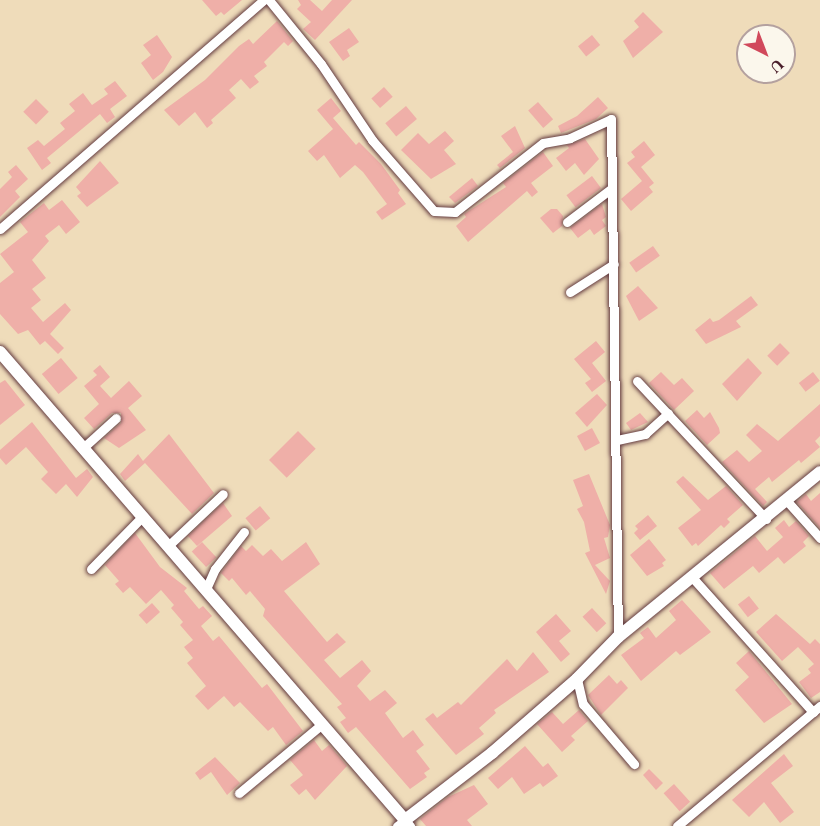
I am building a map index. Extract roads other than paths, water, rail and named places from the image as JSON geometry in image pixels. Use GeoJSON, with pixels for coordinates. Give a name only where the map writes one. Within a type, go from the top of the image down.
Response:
{"type":"FeatureCollection","features":[{"type":"Feature","properties":{"kind":"street"},"geometry":{"type":"LineString","coordinates":[[0,229],[263,0]]}},
{"type":"Feature","properties":{"kind":"street"},"geometry":{"type":"LineString","coordinates":[[269,0],[321,64],[372,140],[434,211],[455,212],[543,143],[570,138],[611,119],[618,637]]}},
{"type":"Feature","properties":{"kind":"street"},"geometry":{"type":"LineString","coordinates":[[567,222],[612,188]]}},
{"type":"Feature","properties":{"kind":"street"},"geometry":{"type":"LineString","coordinates":[[570,292],[614,264]]}},
{"type":"Feature","properties":{"kind":"street"},"geometry":{"type":"LineString","coordinates":[[0,352],[84,447],[141,518],[169,545],[404,824],[578,679],[618,637],[691,576],[766,519],[820,472]]}},
{"type":"Feature","properties":{"kind":"street"},"geometry":{"type":"LineString","coordinates":[[637,381],[766,519]]}},
{"type":"Feature","properties":{"kind":"street"},"geometry":{"type":"LineString","coordinates":[[617,440],[645,434],[668,413]]}},
{"type":"Feature","properties":{"kind":"street"},"geometry":{"type":"LineString","coordinates":[[84,447],[117,418]]}},
{"type":"Feature","properties":{"kind":"street"},"geometry":{"type":"LineString","coordinates":[[169,545],[224,495]]}},
{"type":"Feature","properties":{"kind":"street"},"geometry":{"type":"LineString","coordinates":[[787,501],[820,538]]}},
{"type":"Feature","properties":{"kind":"street"},"geometry":{"type":"LineString","coordinates":[[92,569],[141,518]]}},
{"type":"Feature","properties":{"kind":"street"},"geometry":{"type":"LineString","coordinates":[[206,589],[244,532]]}},
{"type":"Feature","properties":{"kind":"street"},"geometry":{"type":"LineString","coordinates":[[677,826],[817,709],[691,576]]}},
{"type":"Feature","properties":{"kind":"street"},"geometry":{"type":"LineString","coordinates":[[578,679],[583,704],[634,764]]}},
{"type":"Feature","properties":{"kind":"street"},"geometry":{"type":"LineString","coordinates":[[239,793],[321,724]]}}]}
